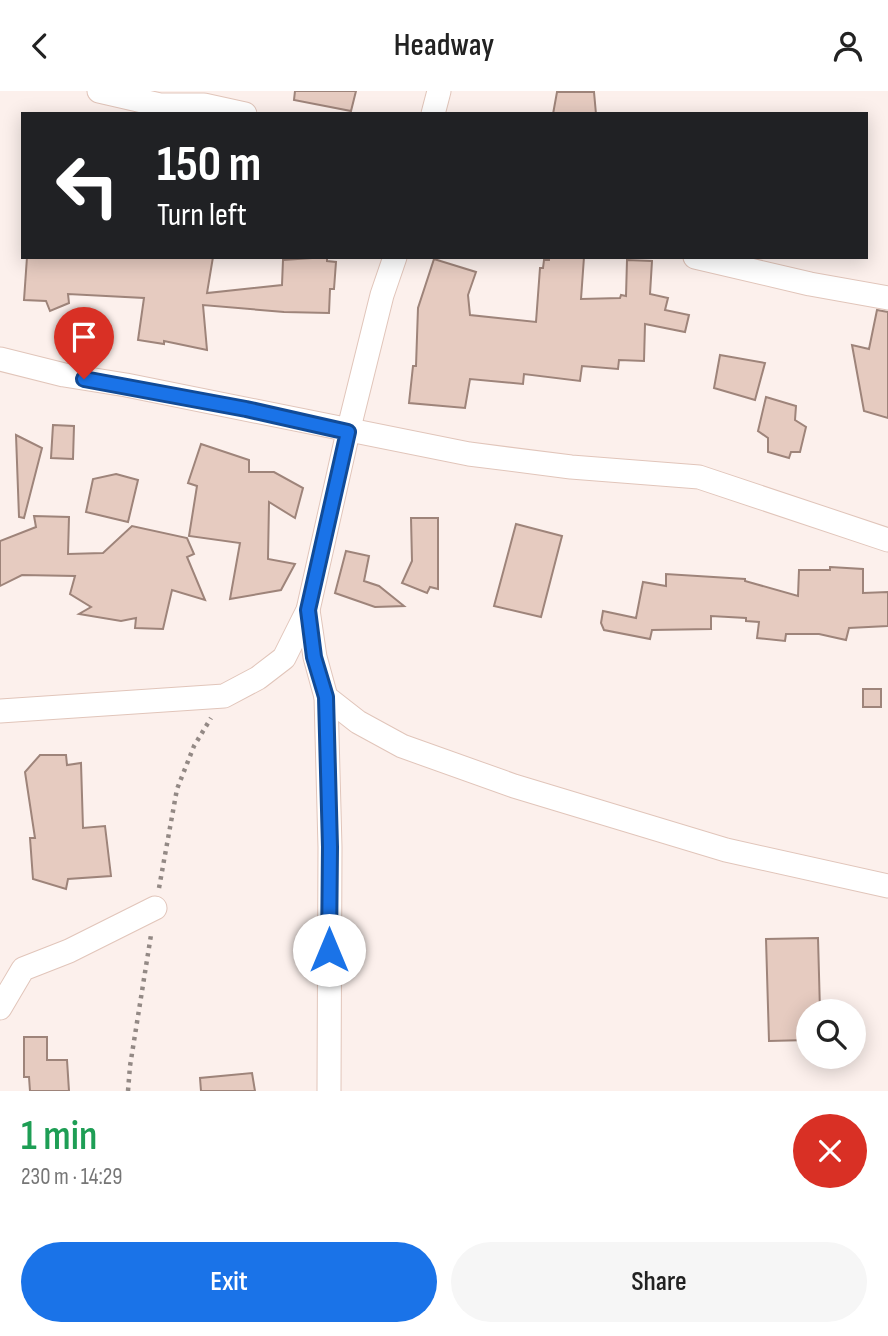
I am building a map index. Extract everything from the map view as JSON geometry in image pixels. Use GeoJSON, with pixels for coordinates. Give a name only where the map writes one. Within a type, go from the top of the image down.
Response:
{"type":"FeatureCollection","features":[{"type":"Feature","properties":{"kind":"street"},"geometry":{"type":"LineString","coordinates":[[99,91],[160,105],[206,98],[240,112]]}},
{"type":"Feature","properties":{"kind":"street"},"geometry":{"type":"LineString","coordinates":[[434,112],[439,91]]}},
{"type":"Feature","properties":{"kind":"street"},"geometry":{"type":"LineString","coordinates":[[0,711],[224,696],[258,678],[284,658],[308,610],[348,432],[382,295],[394,259]]}},
{"type":"Feature","properties":{"kind":"street"},"geometry":{"type":"LineString","coordinates":[[704,259],[810,284],[888,298]]}},
{"type":"Feature","properties":{"kind":"street"},"geometry":{"type":"LineString","coordinates":[[0,359],[64,376],[469,454],[571,467],[699,477],[888,540]]}},
{"type":"Feature","properties":{"kind":"street"},"geometry":{"type":"LineString","coordinates":[[308,610],[314,657],[326,697],[330,847],[329,1091]]}},
{"type":"Feature","properties":{"kind":"street"},"geometry":{"type":"LineString","coordinates":[[326,697],[358,722],[402,746],[513,786],[726,849],[888,885]]}},
{"type":"Feature","properties":{"kind":"street"},"geometry":{"type":"LineString","coordinates":[[0,1008],[23,969],[69,951],[155,908]]}},
{"type":"Feature","properties":{"kind":"building"},"geometry":{"type":"Polygon","coordinates":[[[295,91],[356,91],[351,111],[294,100],[295,91]]]}},
{"type":"Feature","properties":{"kind":"building"},"geometry":{"type":"Polygon","coordinates":[[[557,92],[594,92],[596,112],[553,112],[557,92]]]}},
{"type":"Feature","properties":{"kind":"building"},"geometry":{"type":"Polygon","coordinates":[[[27,259],[213,259],[207,293],[282,285],[283,260],[327,259],[336,262],[334,289],[330,289],[329,313],[203,305],[207,350],[164,341],[164,344],[138,340],[144,298],[68,294],[69,303],[50,311],[46,301],[24,300],[27,259]]]}},
{"type":"Feature","properties":{"kind":"building"},"geometry":{"type":"Polygon","coordinates":[[[434,259],[476,272],[468,295],[470,315],[536,322],[540,268],[543,268],[544,260],[584,259],[581,299],[626,296],[627,260],[652,261],[650,294],[668,298],[665,310],[689,315],[685,332],[645,324],[644,361],[619,360],[618,369],[582,366],[580,381],[524,374],[523,384],[470,379],[465,408],[409,403],[413,366],[416,366],[418,308],[434,259]]]}},
{"type":"Feature","properties":{"kind":"building"},"geometry":{"type":"Polygon","coordinates":[[[877,310],[888,312],[888,418],[864,411],[852,345],[869,349],[877,310]]]}},
{"type":"Feature","properties":{"kind":"building"},"geometry":{"type":"Polygon","coordinates":[[[720,355],[765,363],[755,400],[714,388],[720,355]]]}},
{"type":"Feature","properties":{"kind":"building"},"geometry":{"type":"Polygon","coordinates":[[[766,397],[796,406],[795,420],[806,427],[800,452],[791,452],[789,458],[768,452],[768,438],[758,431],[766,397]]]}},
{"type":"Feature","properties":{"kind":"building"},"geometry":{"type":"Polygon","coordinates":[[[53,425],[74,426],[73,459],[51,458],[53,425]]]}},
{"type":"Feature","properties":{"kind":"building"},"geometry":{"type":"Polygon","coordinates":[[[16,435],[42,448],[24,518],[19,517],[16,435]]]}},
{"type":"Feature","properties":{"kind":"building"},"geometry":{"type":"Polygon","coordinates":[[[201,444],[249,460],[249,472],[274,472],[303,488],[295,518],[269,502],[268,559],[295,564],[281,590],[230,599],[240,543],[189,536],[197,486],[188,483],[201,444]]]}},
{"type":"Feature","properties":{"kind":"building"},"geometry":{"type":"Polygon","coordinates":[[[116,474],[138,480],[128,522],[86,512],[93,479],[116,474]]]}},
{"type":"Feature","properties":{"kind":"building"},"geometry":{"type":"Polygon","coordinates":[[[34,516],[69,517],[68,554],[103,553],[132,526],[187,538],[194,554],[187,557],[205,600],[172,590],[163,629],[135,628],[136,618],[121,621],[79,614],[91,607],[70,594],[75,576],[22,575],[0,586],[0,541],[36,527],[34,516]]]}},
{"type":"Feature","properties":{"kind":"building"},"geometry":{"type":"Polygon","coordinates":[[[411,518],[438,518],[438,589],[430,587],[427,593],[402,583],[412,561],[411,518]]]}},
{"type":"Feature","properties":{"kind":"building"},"geometry":{"type":"Polygon","coordinates":[[[516,524],[562,536],[541,617],[494,606],[516,524]]]}},
{"type":"Feature","properties":{"kind":"building"},"geometry":{"type":"Polygon","coordinates":[[[346,551],[369,556],[364,581],[379,586],[404,606],[375,607],[335,593],[346,551]]]}},
{"type":"Feature","properties":{"kind":"building"},"geometry":{"type":"Polygon","coordinates":[[[830,567],[863,569],[863,593],[888,592],[888,626],[849,628],[846,640],[819,634],[786,634],[785,641],[757,638],[759,622],[746,621],[746,618],[711,616],[711,629],[652,630],[650,639],[604,630],[601,623],[603,611],[636,618],[643,582],[666,586],[666,574],[745,579],[798,596],[799,570],[830,570],[830,567]]]}},
{"type":"Feature","properties":{"kind":"building"},"geometry":{"type":"Polygon","coordinates":[[[863,689],[881,689],[881,707],[863,707],[863,689]]]}},
{"type":"Feature","properties":{"kind":"building"},"geometry":{"type":"Polygon","coordinates":[[[40,755],[66,755],[67,765],[81,763],[83,828],[105,826],[111,876],[68,879],[66,889],[33,879],[30,838],[35,838],[25,772],[40,755]]]}},
{"type":"Feature","properties":{"kind":"building"},"geometry":{"type":"Polygon","coordinates":[[[818,938],[820,999],[796,999],[796,1040],[769,1041],[766,939],[818,938]]]}},
{"type":"Feature","properties":{"kind":"building"},"geometry":{"type":"Polygon","coordinates":[[[24,1037],[47,1037],[47,1060],[67,1060],[69,1091],[30,1091],[29,1077],[24,1077],[24,1037]]]}},
{"type":"Feature","properties":{"kind":"building"},"geometry":{"type":"Polygon","coordinates":[[[252,1073],[255,1091],[201,1091],[200,1078],[252,1073]]]}},
{"type":"Feature","properties":{"kind":"route"},"geometry":{"type":"LineString","coordinates":[[84,379],[246,409],[348,432],[308,610],[314,657],[326,697],[330,847],[329,950]]}}]}
